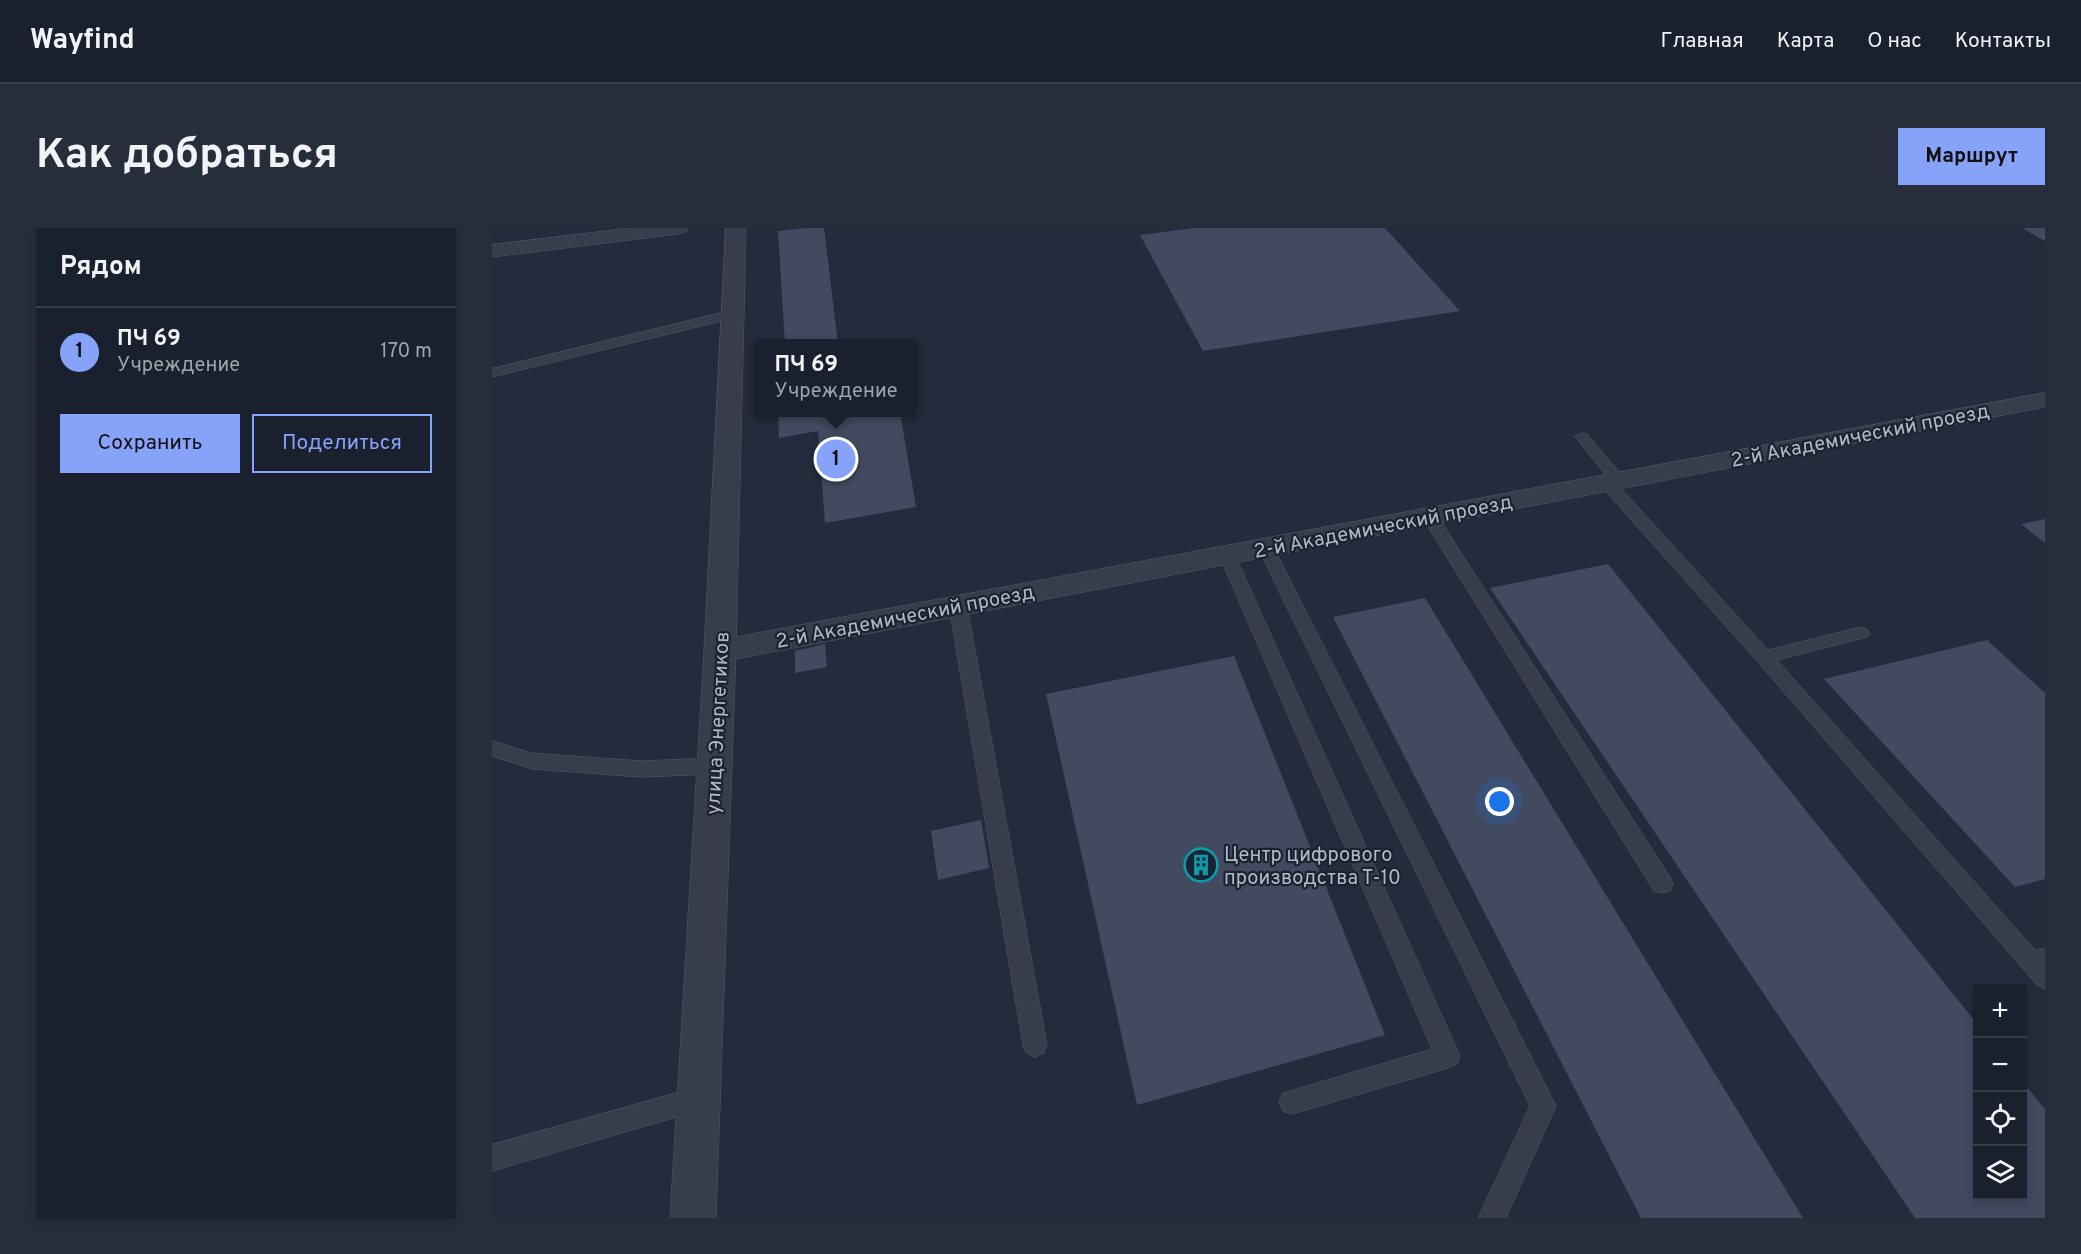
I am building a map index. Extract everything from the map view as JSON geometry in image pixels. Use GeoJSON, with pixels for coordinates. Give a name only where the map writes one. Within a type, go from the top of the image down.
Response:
{"type":"FeatureCollection","features":[{"type":"Feature","properties":{"kind":"street"},"geometry":{"type":"LineString","coordinates":[[492,251],[678,228]]}},
{"type":"Feature","properties":{"kind":"street","name":"улица Энергетиков"},"geometry":{"type":"LineString","coordinates":[[693,1218],[720,651],[736,228]]}},
{"type":"Feature","properties":{"kind":"street","name":"2-й Академический проезд"},"geometry":{"type":"LineString","coordinates":[[720,651],[2045,400]]}},
{"type":"Feature","properties":{"kind":"lane"},"geometry":{"type":"LineString","coordinates":[[492,373],[733,314]]}},
{"type":"Feature","properties":{"kind":"lane"},"geometry":{"type":"LineString","coordinates":[[1582,437],[1613,482],[1764,657],[2040,966]]}},
{"type":"Feature","properties":{"kind":"lane"},"geometry":{"type":"LineString","coordinates":[[1430,517],[1662,885]]}},
{"type":"Feature","properties":{"kind":"lane"},"geometry":{"type":"LineString","coordinates":[[1266,548],[1543,1106],[1492,1218]]}},
{"type":"Feature","properties":{"kind":"lane"},"geometry":{"type":"LineString","coordinates":[[1227,555],[1448,1056],[1292,1102]]}},
{"type":"Feature","properties":{"kind":"lane"},"geometry":{"type":"LineString","coordinates":[[958,606],[1035,1045]]}},
{"type":"Feature","properties":{"kind":"lane"},"geometry":{"type":"LineString","coordinates":[[1764,657],[1861,633]]}},
{"type":"Feature","properties":{"kind":"lane"},"geometry":{"type":"LineString","coordinates":[[492,748],[532,761],[641,769],[715,766]]}},
{"type":"Feature","properties":{"kind":"lane"},"geometry":{"type":"LineString","coordinates":[[492,1158],[698,1099]]}},
{"type":"Feature","properties":{"kind":"building"},"geometry":{"type":"Polygon","coordinates":[[[824,228],[837,339],[785,339],[778,231],[824,228]]]}},
{"type":"Feature","properties":{"kind":"building"},"geometry":{"type":"Polygon","coordinates":[[[1194,228],[1385,228],[1460,311],[1203,351],[1140,235],[1194,228]]]}},
{"type":"Feature","properties":{"kind":"building"},"geometry":{"type":"Polygon","coordinates":[[[2022,228],[2045,228],[2045,241],[2022,228]]]}},
{"type":"Feature","properties":{"kind":"building"},"geometry":{"type":"Polygon","coordinates":[[[778,417],[907,417],[901,418],[916,507],[825,523],[818,431],[779,438],[778,417]]]}},
{"type":"Feature","properties":{"kind":"building"},"geometry":{"type":"Polygon","coordinates":[[[2045,519],[2045,543],[2021,524],[2045,519]]]}},
{"type":"Feature","properties":{"kind":"building"},"geometry":{"type":"Polygon","coordinates":[[[1608,564],[1973,1019],[1973,1200],[2027,1200],[2027,1087],[2045,1109],[2045,1218],[1915,1218],[1490,588],[1608,564]]]}},
{"type":"Feature","properties":{"kind":"building"},"geometry":{"type":"Polygon","coordinates":[[[1425,598],[1803,1218],[1641,1218],[1333,617],[1425,598]]]}},
{"type":"Feature","properties":{"kind":"building"},"geometry":{"type":"Polygon","coordinates":[[[1987,640],[2045,693],[2045,879],[2015,887],[1824,679],[1987,640]]]}},
{"type":"Feature","properties":{"kind":"building"},"geometry":{"type":"Polygon","coordinates":[[[825,644],[827,667],[795,673],[795,651],[825,644]]]}},
{"type":"Feature","properties":{"kind":"building","name":"Центр цифрового производства Т-10"},"geometry":{"type":"Polygon","coordinates":[[[1234,656],[1385,1035],[1137,1105],[1046,694],[1234,656]]]}},
{"type":"Feature","properties":{"kind":"building"},"geometry":{"type":"Polygon","coordinates":[[[981,820],[989,868],[938,880],[931,831],[981,820]]]}},
{"type":"Feature","properties":{"kind":"place","name":"ПЧ 69"},"geometry":{"type":"Point","coordinates":[836,459]}},
{"type":"Feature","properties":{"kind":"place","name":"Центр цифрового производства Т-10"},"geometry":{"type":"Point","coordinates":[1201,865]}}]}
